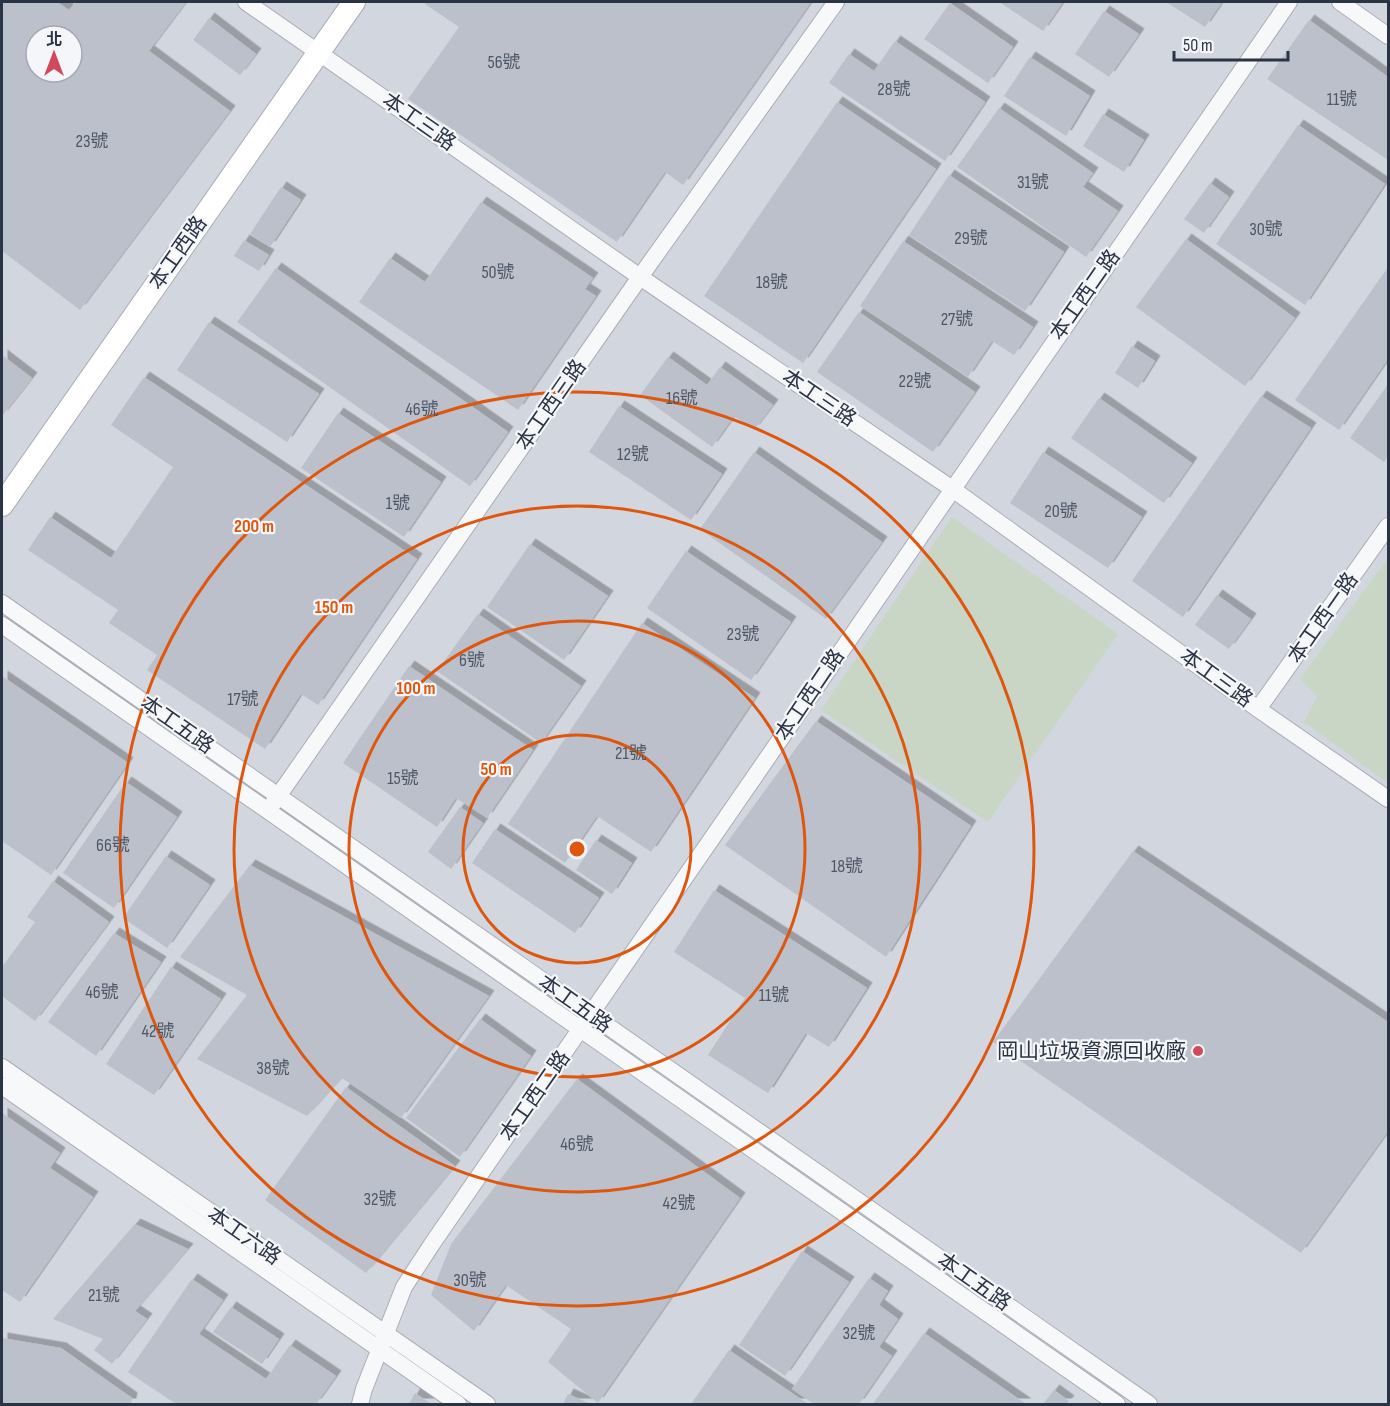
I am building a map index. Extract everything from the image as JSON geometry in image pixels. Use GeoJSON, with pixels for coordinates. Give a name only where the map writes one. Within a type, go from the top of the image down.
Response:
{"type":"FeatureCollection","features":[{"type":"Feature","properties":{"kind":"street","name":"本工三路"},"geometry":{"type":"LineString","coordinates":[[246,2],[640,277],[951,488],[1258,709],[1389,800]]}},
{"type":"Feature","properties":{"kind":"street","name":"本工西路"},"geometry":{"type":"LineString","coordinates":[[2,505],[354,2]]}},
{"type":"Feature","properties":{"kind":"street","name":"本工西三路"},"geometry":{"type":"LineString","coordinates":[[268,810],[640,277],[836,2]]}},
{"type":"Feature","properties":{"kind":"street","name":"本工西二路"},"geometry":{"type":"LineString","coordinates":[[360,1404],[363,1389],[404,1287],[951,488],[1289,2]]}},
{"type":"Feature","properties":{"kind":"street"},"geometry":{"type":"LineString","coordinates":[[1340,2],[1389,36]]}},
{"type":"Feature","properties":{"kind":"street","name":"本工西一路"},"geometry":{"type":"LineString","coordinates":[[1258,709],[1389,526]]}},
{"type":"Feature","properties":{"kind":"street","name":"本工五路"},"geometry":{"type":"LineString","coordinates":[[2,603],[1149,1404]]}},
{"type":"Feature","properties":{"kind":"street","name":"本工五路"},"geometry":{"type":"LineString","coordinates":[[2,625],[1117,1404]]}},
{"type":"Feature","properties":{"kind":"street","name":"本工六路"},"geometry":{"type":"LineString","coordinates":[[2,1067],[383,1342],[458,1404]]}},
{"type":"Feature","properties":{"kind":"street","name":"本工六路"},"geometry":{"type":"LineString","coordinates":[[2,1086],[383,1342],[487,1404]]}},
{"type":"Feature","properties":{"kind":"shaded area"},"geometry":{"type":"Polygon","coordinates":[[[2,2],[1388,2],[1388,1404],[2,1404],[2,2]]]}},
{"type":"Feature","properties":{"kind":"green space"},"geometry":{"type":"Polygon","coordinates":[[[952,517],[1118,634],[988,822],[821,710],[952,517]]]}},
{"type":"Feature","properties":{"kind":"green space"},"geometry":{"type":"Polygon","coordinates":[[[1388,558],[1388,783],[1304,722],[1317,696],[1300,679],[1388,558]]]}},
{"type":"Feature","properties":{"kind":"building"},"geometry":{"type":"Polygon","coordinates":[[[2,2],[57,2],[69,10],[76,2],[186,2],[149,51],[230,111],[80,310],[2,251],[2,2]]]}},
{"type":"Feature","properties":{"kind":"building"},"geometry":{"type":"Polygon","coordinates":[[[426,2],[811,2],[683,185],[665,172],[617,242],[408,99],[459,27],[425,4],[426,2]]]}},
{"type":"Feature","properties":{"kind":"building"},"geometry":{"type":"Polygon","coordinates":[[[999,2],[1063,2],[1043,31],[999,2]]]}},
{"type":"Feature","properties":{"kind":"building"},"geometry":{"type":"Polygon","coordinates":[[[1166,2],[1222,2],[1205,27],[1166,2]]]}},
{"type":"Feature","properties":{"kind":"building"},"geometry":{"type":"Polygon","coordinates":[[[950,3],[1013,47],[988,83],[924,39],[950,3]]]}},
{"type":"Feature","properties":{"kind":"building"},"geometry":{"type":"Polygon","coordinates":[[[1104,11],[1139,34],[1109,77],[1075,54],[1104,11]]]}},
{"type":"Feature","properties":{"kind":"building"},"geometry":{"type":"Polygon","coordinates":[[[209,18],[256,54],[240,75],[193,40],[209,18]]]}},
{"type":"Feature","properties":{"kind":"building"},"geometry":{"type":"Polygon","coordinates":[[[1309,20],[1388,77],[1388,160],[1267,79],[1309,20]]]}},
{"type":"Feature","properties":{"kind":"building"},"geometry":{"type":"Polygon","coordinates":[[[895,41],[985,102],[945,161],[829,83],[849,54],[874,71],[895,41]]]}},
{"type":"Feature","properties":{"kind":"building"},"geometry":{"type":"Polygon","coordinates":[[[1030,57],[1090,96],[1066,136],[1004,96],[1030,57]]]}},
{"type":"Feature","properties":{"kind":"building"},"geometry":{"type":"Polygon","coordinates":[[[837,102],[936,169],[803,363],[704,296],[837,102]]]}},
{"type":"Feature","properties":{"kind":"building"},"geometry":{"type":"Polygon","coordinates":[[[999,108],[1093,173],[1083,187],[1118,211],[1086,257],[957,167],[999,108]]]}},
{"type":"Feature","properties":{"kind":"building"},"geometry":{"type":"Polygon","coordinates":[[[1103,114],[1144,140],[1124,172],[1083,146],[1103,114]]]}},
{"type":"Feature","properties":{"kind":"building"},"geometry":{"type":"Polygon","coordinates":[[[1298,125],[1385,184],[1305,305],[1216,244],[1298,125]]]}},
{"type":"Feature","properties":{"kind":"building"},"geometry":{"type":"Polygon","coordinates":[[[949,175],[1064,252],[1025,311],[909,235],[949,175]]]}},
{"type":"Feature","properties":{"kind":"building"},"geometry":{"type":"Polygon","coordinates":[[[1210,183],[1229,197],[1204,233],[1184,219],[1210,183]]]}},
{"type":"Feature","properties":{"kind":"building"},"geometry":{"type":"Polygon","coordinates":[[[281,187],[301,200],[270,247],[250,234],[281,187]]]}},
{"type":"Feature","properties":{"kind":"building"},"geometry":{"type":"Polygon","coordinates":[[[481,202],[593,278],[585,289],[596,296],[518,410],[359,302],[390,258],[425,282],[481,202]]]}},
{"type":"Feature","properties":{"kind":"building"},"geometry":{"type":"Polygon","coordinates":[[[1186,239],[1295,318],[1245,386],[1136,307],[1186,239]]]}},
{"type":"Feature","properties":{"kind":"building"},"geometry":{"type":"Polygon","coordinates":[[[244,240],[269,255],[259,271],[234,256],[244,240]]]}},
{"type":"Feature","properties":{"kind":"building"},"geometry":{"type":"Polygon","coordinates":[[[903,241],[1033,327],[1014,355],[992,341],[968,377],[860,306],[903,241]]]}},
{"type":"Feature","properties":{"kind":"building"},"geometry":{"type":"Polygon","coordinates":[[[1388,267],[1388,359],[1339,430],[1295,400],[1388,267]]]}},
{"type":"Feature","properties":{"kind":"building"},"geometry":{"type":"Polygon","coordinates":[[[276,268],[508,432],[470,486],[237,322],[276,268]]]}},
{"type":"Feature","properties":{"kind":"building"},"geometry":{"type":"Polygon","coordinates":[[[859,312],[975,392],[933,452],[817,372],[859,312]]]}},
{"type":"Feature","properties":{"kind":"building"},"geometry":{"type":"Polygon","coordinates":[[[209,322],[319,394],[287,442],[177,370],[209,322]]]}},
{"type":"Feature","properties":{"kind":"building"},"geometry":{"type":"Polygon","coordinates":[[[1132,346],[1155,361],[1138,388],[1115,373],[1132,346]]]}},
{"type":"Feature","properties":{"kind":"building"},"geometry":{"type":"Polygon","coordinates":[[[2,355],[32,378],[2,416],[2,355]]]}},
{"type":"Feature","properties":{"kind":"building"},"geometry":{"type":"Polygon","coordinates":[[[668,357],[707,385],[720,367],[773,405],[754,430],[734,416],[712,447],[640,395],[668,357]]]}},
{"type":"Feature","properties":{"kind":"building"},"geometry":{"type":"Polygon","coordinates":[[[144,377],[417,559],[318,705],[301,694],[265,749],[147,670],[157,655],[109,623],[118,610],[28,550],[50,517],[111,558],[173,467],[111,425],[144,377]]]}},
{"type":"Feature","properties":{"kind":"building"},"geometry":{"type":"Polygon","coordinates":[[[1388,384],[1388,456],[1384,462],[1350,438],[1388,384]]]}},
{"type":"Feature","properties":{"kind":"building"},"geometry":{"type":"Polygon","coordinates":[[[1261,396],[1311,428],[1183,617],[1132,581],[1261,396]]]}},
{"type":"Feature","properties":{"kind":"building"},"geometry":{"type":"Polygon","coordinates":[[[1099,398],[1192,463],[1164,503],[1071,438],[1099,398]]]}},
{"type":"Feature","properties":{"kind":"building"},"geometry":{"type":"Polygon","coordinates":[[[619,406],[722,474],[691,520],[589,452],[619,406]]]}},
{"type":"Feature","properties":{"kind":"building"},"geometry":{"type":"Polygon","coordinates":[[[338,413],[441,482],[404,537],[301,468],[338,413]]]}},
{"type":"Feature","properties":{"kind":"building"},"geometry":{"type":"Polygon","coordinates":[[[754,452],[882,542],[826,619],[700,529],[754,452]]]}},
{"type":"Feature","properties":{"kind":"building"},"geometry":{"type":"Polygon","coordinates":[[[1043,452],[1142,517],[1108,568],[1010,503],[1043,452]]]}},
{"type":"Feature","properties":{"kind":"building"},"geometry":{"type":"Polygon","coordinates":[[[530,544],[608,596],[564,660],[487,607],[530,544]]]}},
{"type":"Feature","properties":{"kind":"building"},"geometry":{"type":"Polygon","coordinates":[[[686,551],[791,622],[751,680],[647,608],[686,551]]]}},
{"type":"Feature","properties":{"kind":"building"},"geometry":{"type":"Polygon","coordinates":[[[1217,595],[1251,619],[1229,649],[1195,625],[1217,595]]]}},
{"type":"Feature","properties":{"kind":"building"},"geometry":{"type":"Polygon","coordinates":[[[478,614],[581,686],[541,743],[437,671],[478,614]]]}},
{"type":"Feature","properties":{"kind":"building"},"geometry":{"type":"Polygon","coordinates":[[[642,623],[755,698],[651,852],[597,816],[565,863],[508,824],[642,623]]]}},
{"type":"Feature","properties":{"kind":"building"},"geometry":{"type":"Polygon","coordinates":[[[409,666],[533,750],[487,818],[456,798],[437,827],[343,763],[409,666]]]}},
{"type":"Feature","properties":{"kind":"building"},"geometry":{"type":"Polygon","coordinates":[[[2,676],[128,763],[51,875],[2,841],[2,676]]]}},
{"type":"Feature","properties":{"kind":"building"},"geometry":{"type":"Polygon","coordinates":[[[816,721],[971,826],[886,957],[725,845],[816,721]]]}},
{"type":"Feature","properties":{"kind":"building"},"geometry":{"type":"Polygon","coordinates":[[[126,782],[177,817],[114,908],[63,873],[126,782]]]}},
{"type":"Feature","properties":{"kind":"building"},"geometry":{"type":"Polygon","coordinates":[[[460,807],[483,823],[451,869],[428,852],[460,807]]]}},
{"type":"Feature","properties":{"kind":"building"},"geometry":{"type":"Polygon","coordinates":[[[495,829],[599,898],[575,933],[472,863],[495,829]]]}},
{"type":"Feature","properties":{"kind":"building"},"geometry":{"type":"Polygon","coordinates":[[[596,840],[632,863],[612,894],[576,870],[596,840]]]}},
{"type":"Feature","properties":{"kind":"building","name":"岡山垃圾資源回收廠"},"geometry":{"type":"Polygon","coordinates":[[[1133,851],[1388,1022],[1388,1131],[1301,1253],[993,1042],[1133,851]]]}},
{"type":"Feature","properties":{"kind":"building"},"geometry":{"type":"Polygon","coordinates":[[[166,856],[210,885],[167,948],[123,918],[166,856]]]}},
{"type":"Feature","properties":{"kind":"building"},"geometry":{"type":"Polygon","coordinates":[[[250,865],[489,996],[401,1118],[342,1078],[307,1116],[197,1059],[247,995],[180,957],[250,865]]]}},
{"type":"Feature","properties":{"kind":"building"},"geometry":{"type":"Polygon","coordinates":[[[53,881],[109,922],[35,1021],[2,996],[2,967],[35,922],[27,917],[53,881]]]}},
{"type":"Feature","properties":{"kind":"building"},"geometry":{"type":"Polygon","coordinates":[[[714,890],[867,988],[829,1047],[806,1033],[768,1093],[708,1055],[745,998],[674,952],[714,890]]]}},
{"type":"Feature","properties":{"kind":"building"},"geometry":{"type":"Polygon","coordinates":[[[114,933],[161,962],[96,1056],[48,1022],[114,933]]]}},
{"type":"Feature","properties":{"kind":"building"},"geometry":{"type":"Polygon","coordinates":[[[171,967],[221,999],[154,1095],[106,1064],[171,967]]]}},
{"type":"Feature","properties":{"kind":"building"},"geometry":{"type":"Polygon","coordinates":[[[480,1019],[531,1056],[460,1157],[406,1118],[480,1019]]]}},
{"type":"Feature","properties":{"kind":"building"},"geometry":{"type":"Polygon","coordinates":[[[577,1079],[740,1198],[598,1403],[548,1362],[571,1329],[506,1285],[474,1331],[431,1295],[451,1244],[577,1079]]]}},
{"type":"Feature","properties":{"kind":"building"},"geometry":{"type":"Polygon","coordinates":[[[346,1087],[455,1166],[366,1273],[265,1200],[346,1087]]]}},
{"type":"Feature","properties":{"kind":"building"},"geometry":{"type":"Polygon","coordinates":[[[2,1113],[60,1153],[50,1168],[93,1197],[20,1302],[2,1290],[2,1113]]]}},
{"type":"Feature","properties":{"kind":"building"},"geometry":{"type":"Polygon","coordinates":[[[135,1224],[188,1249],[135,1311],[147,1319],[112,1364],[94,1350],[103,1339],[53,1319],[135,1224]]]}},
{"type":"Feature","properties":{"kind":"building"},"geometry":{"type":"Polygon","coordinates":[[[802,1251],[849,1282],[785,1376],[739,1345],[802,1251]]]}},
{"type":"Feature","properties":{"kind":"building"},"geometry":{"type":"Polygon","coordinates":[[[869,1278],[888,1291],[879,1305],[898,1319],[879,1347],[892,1356],[859,1404],[814,1404],[792,1389],[869,1278]]]}},
{"type":"Feature","properties":{"kind":"building"},"geometry":{"type":"Polygon","coordinates":[[[192,1279],[223,1300],[199,1334],[266,1379],[290,1345],[336,1376],[316,1404],[176,1404],[128,1372],[192,1279]]]}},
{"type":"Feature","properties":{"kind":"building"},"geometry":{"type":"Polygon","coordinates":[[[231,1307],[279,1339],[262,1364],[213,1332],[231,1307]]]}},
{"type":"Feature","properties":{"kind":"building"},"geometry":{"type":"Polygon","coordinates":[[[924,1333],[1026,1404],[873,1404],[924,1333]]]}},
{"type":"Feature","properties":{"kind":"building"},"geometry":{"type":"Polygon","coordinates":[[[2,1338],[61,1348],[132,1398],[131,1404],[2,1404],[2,1338]]]}},
{"type":"Feature","properties":{"kind":"building"},"geometry":{"type":"Polygon","coordinates":[[[729,1350],[808,1404],[691,1404],[729,1350]]]}},
{"type":"Feature","properties":{"kind":"building"},"geometry":{"type":"Polygon","coordinates":[[[1054,1390],[1069,1401],[1066,1404],[1043,1404],[1054,1390]]]}},
{"type":"Feature","properties":{"kind":"building"},"geometry":{"type":"Polygon","coordinates":[[[415,1393],[431,1404],[409,1404],[415,1393]]]}},
{"type":"Feature","properties":{"kind":"building"},"geometry":{"type":"Polygon","coordinates":[[[568,1394],[591,1404],[563,1404],[568,1394]]]}},
{"type":"Feature","properties":{"kind":"place","name":"岡山垃圾資源回收廠"},"geometry":{"type":"Point","coordinates":[1198,1051]}}]}
